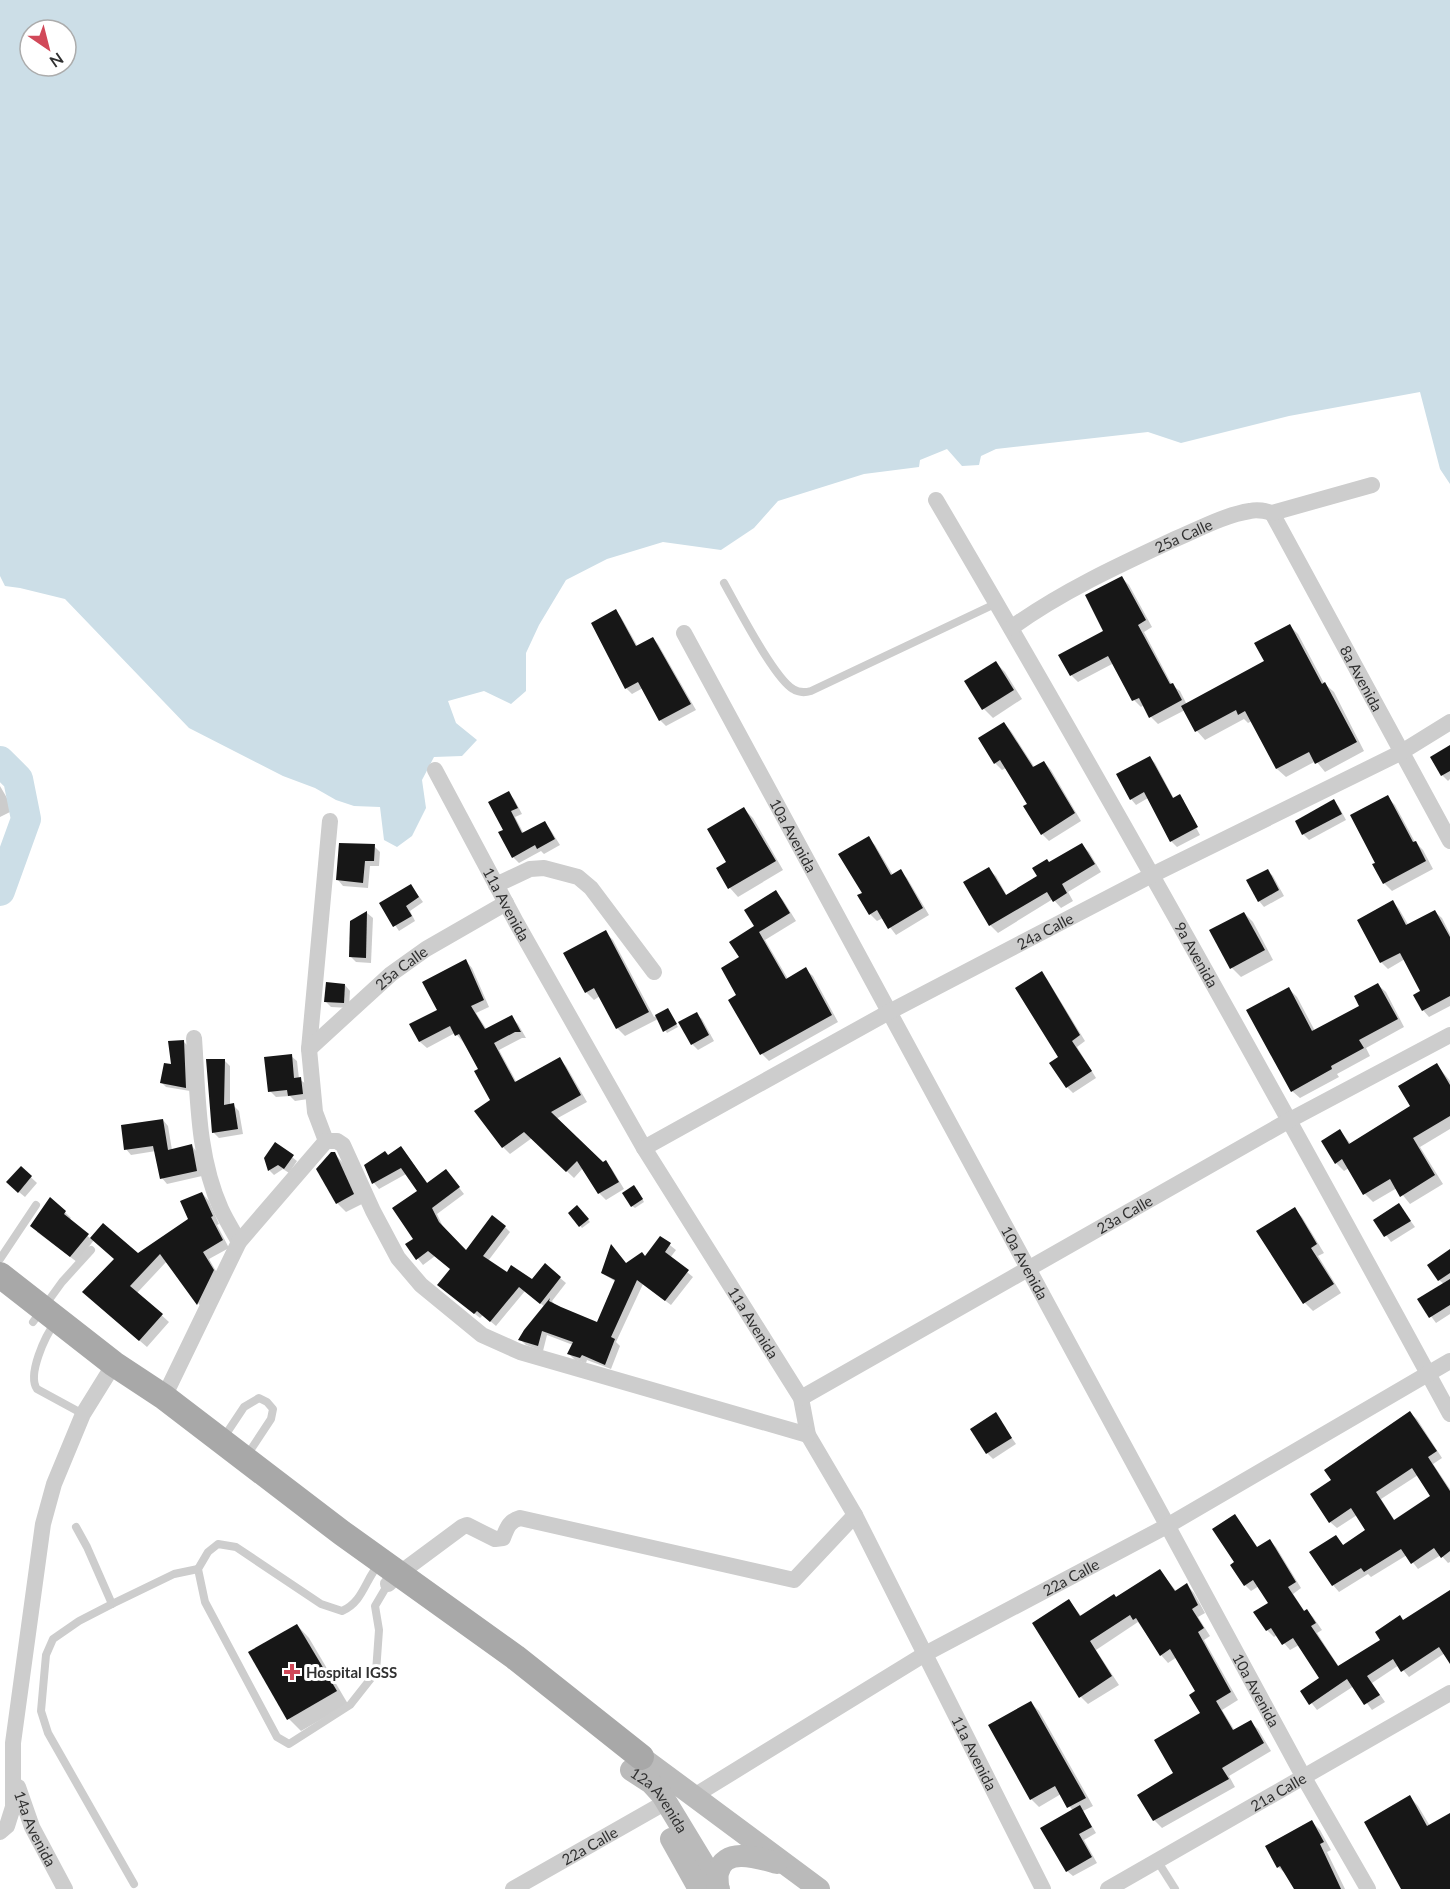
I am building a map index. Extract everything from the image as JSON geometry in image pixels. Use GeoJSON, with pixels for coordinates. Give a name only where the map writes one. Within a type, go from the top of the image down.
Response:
{"type":"FeatureCollection","features":[{"type":"Feature","properties":{"kind":"main road"},"geometry":{"type":"LineString","coordinates":[[0,1275],[45,1321],[176,1426],[385,1573],[515,1657],[636,1763],[694,1796],[819,1889]]}},
{"type":"Feature","properties":{"kind":"main road"},"geometry":{"type":"LineString","coordinates":[[0,1295],[45,1321]]}},
{"type":"Feature","properties":{"kind":"main road"},"geometry":{"type":"LineString","coordinates":[[109,1371],[164,1397],[245,1457],[385,1573]]}},
{"type":"Feature","properties":{"kind":"main road","name":"12a Avenida"},"geometry":{"type":"LineString","coordinates":[[636,1763],[712,1888]]}},
{"type":"Feature","properties":{"kind":"main road"},"geometry":{"type":"LineString","coordinates":[[712,1888],[724,1862],[739,1855],[787,1865]]}},
{"type":"Feature","properties":{"kind":"street","name":"25a Calle"},"geometry":{"type":"LineString","coordinates":[[1011,628],[1038,609],[1115,567],[1191,532],[1249,511],[1262,510],[1272,513],[1372,485]]}},
{"type":"Feature","properties":{"kind":"street","name":"9a Avenida"},"geometry":{"type":"LineString","coordinates":[[936,500],[1152,875],[1450,1414]]}},
{"type":"Feature","properties":{"kind":"street","name":"8a Avenida"},"geometry":{"type":"LineString","coordinates":[[1272,513],[1450,842]]}},
{"type":"Feature","properties":{"kind":"street","name":"10a Avenida"},"geometry":{"type":"LineString","coordinates":[[684,633],[1029,1267],[1302,1776],[1368,1889]]}},
{"type":"Feature","properties":{"kind":"street","name":"24a Calle"},"geometry":{"type":"LineString","coordinates":[[644,1148],[889,1012],[1152,875],[1400,753],[1450,722]]}},
{"type":"Feature","properties":{"kind":"street","name":"11a Avenida"},"geometry":{"type":"LineString","coordinates":[[435,770],[496,885],[644,1148],[801,1398],[808,1436],[855,1515],[1043,1889]]}},
{"type":"Feature","properties":{"kind":"street"},"geometry":{"type":"LineString","coordinates":[[326,1141],[315,1112],[309,1049],[330,821]]}},
{"type":"Feature","properties":{"kind":"street"},"geometry":{"type":"LineString","coordinates":[[496,885],[531,869],[544,868],[578,877],[591,888],[654,972]]}},
{"type":"Feature","properties":{"kind":"street","name":"25a Calle"},"geometry":{"type":"LineString","coordinates":[[309,1049],[391,974],[426,949],[506,903]]}},
{"type":"Feature","properties":{"kind":"street","name":"23a Calle"},"geometry":{"type":"LineString","coordinates":[[801,1398],[1288,1121],[1450,1035]]}},
{"type":"Feature","properties":{"kind":"street"},"geometry":{"type":"LineString","coordinates":[[194,1038],[200,1125],[211,1179],[221,1209],[239,1242]]}},
{"type":"Feature","properties":{"kind":"street"},"geometry":{"type":"LineString","coordinates":[[164,1397],[239,1242],[326,1141]]}},
{"type":"Feature","properties":{"kind":"street"},"geometry":{"type":"LineString","coordinates":[[326,1141],[343,1145],[373,1211],[398,1258],[421,1285],[482,1335],[520,1352],[808,1436]]}},
{"type":"Feature","properties":{"kind":"street","name":"22a Calle"},"geometry":{"type":"LineString","coordinates":[[694,1796],[925,1654],[1167,1526],[1450,1360]]}},
{"type":"Feature","properties":{"kind":"street"},"geometry":{"type":"LineString","coordinates":[[0,1833],[7,1826],[13,1807],[13,1743],[43,1524],[54,1484],[84,1414],[109,1371]]}},
{"type":"Feature","properties":{"kind":"street"},"geometry":{"type":"LineString","coordinates":[[385,1573],[462,1527],[471,1526],[499,1539],[503,1538],[510,1523],[520,1518],[790,1581],[798,1578],[855,1515]]}},
{"type":"Feature","properties":{"kind":"street","name":"21a Calle"},"geometry":{"type":"LineString","coordinates":[[1108,1889],[1450,1693]]}},
{"type":"Feature","properties":{"kind":"street","name":"14a Avenida"},"geometry":{"type":"LineString","coordinates":[[12,1766],[32,1827],[65,1889]]}},
{"type":"Feature","properties":{"kind":"street","name":"22a Calle"},"geometry":{"type":"LineString","coordinates":[[513,1889],[660,1805]]}},
{"type":"Feature","properties":{"kind":"lane"},"geometry":{"type":"LineString","coordinates":[[724,583],[778,676],[795,691],[803,693],[997,603]]}},
{"type":"Feature","properties":{"kind":"lane"},"geometry":{"type":"LineString","coordinates":[[0,1259],[36,1205]]}},
{"type":"Feature","properties":{"kind":"lane"},"geometry":{"type":"LineString","coordinates":[[84,1414],[37,1389],[33,1383],[33,1375],[45,1321],[62,1282],[91,1250]]}},
{"type":"Feature","properties":{"kind":"lane"},"geometry":{"type":"LineString","coordinates":[[222,1441],[244,1407],[259,1398],[267,1402],[273,1409],[271,1419],[245,1457]]}},
{"type":"Feature","properties":{"kind":"lane"},"geometry":{"type":"LineString","coordinates":[[76,1527],[112,1604]]}},
{"type":"Feature","properties":{"kind":"lane"},"geometry":{"type":"LineString","coordinates":[[218,1544],[236,1547],[321,1604],[342,1611],[351,1607],[385,1573],[375,1606],[379,1630],[376,1672],[350,1705],[289,1744],[277,1737],[205,1602],[198,1569],[208,1552],[218,1544]]}},
{"type":"Feature","properties":{"kind":"lane"},"geometry":{"type":"LineString","coordinates":[[134,1884],[48,1733],[40,1711],[46,1655],[53,1639],[79,1621],[174,1574],[198,1569]]}},
{"type":"Feature","properties":{"kind":"lane"},"geometry":{"type":"LineString","coordinates":[[1158,1862],[1175,1889]]}},
{"type":"Feature","properties":{"kind":"shaded area"},"geometry":{"type":"Polygon","coordinates":[[[0,0],[1450,0],[1450,484],[1440,469],[1420,392],[1289,416],[1181,443],[1148,432],[996,449],[981,456],[979,465],[962,466],[947,449],[920,460],[919,467],[864,474],[778,501],[754,528],[721,550],[663,542],[607,559],[566,580],[539,625],[526,653],[526,691],[511,704],[484,691],[448,701],[456,723],[477,740],[462,756],[434,757],[422,780],[426,808],[412,836],[397,847],[384,840],[380,807],[354,806],[336,800],[189,728],[65,599],[5,586],[0,576],[0,0]]]}},
{"type":"Feature","properties":{"kind":"building"},"geometry":{"type":"Polygon","coordinates":[[[1122,576],[1146,620],[1138,625],[1170,684],[1173,683],[1182,700],[1149,718],[1139,698],[1132,701],[1108,656],[1070,676],[1058,655],[1103,631],[1085,595],[1122,576]]]}},
{"type":"Feature","properties":{"kind":"building"},"geometry":{"type":"Polygon","coordinates":[[[616,609],[636,646],[653,637],[691,704],[659,721],[638,682],[625,689],[591,623],[616,609]]]}},
{"type":"Feature","properties":{"kind":"building"},"geometry":{"type":"Polygon","coordinates":[[[1290,624],[1357,742],[1315,764],[1309,752],[1276,769],[1245,711],[1238,715],[1236,710],[1195,732],[1181,706],[1264,661],[1254,643],[1290,624]]]}},
{"type":"Feature","properties":{"kind":"building"},"geometry":{"type":"Polygon","coordinates":[[[996,661],[1014,690],[982,710],[964,681],[996,661]]]}},
{"type":"Feature","properties":{"kind":"building"},"geometry":{"type":"Polygon","coordinates":[[[1004,722],[1033,767],[1044,761],[1075,813],[1041,835],[1023,806],[1027,804],[1000,760],[994,764],[978,738],[1004,722]]]}},
{"type":"Feature","properties":{"kind":"building"},"geometry":{"type":"Polygon","coordinates":[[[1450,745],[1450,771],[1441,776],[1430,757],[1450,745]]]}},
{"type":"Feature","properties":{"kind":"building"},"geometry":{"type":"Polygon","coordinates":[[[1150,756],[1173,798],[1180,794],[1198,827],[1170,842],[1144,792],[1130,800],[1116,774],[1150,756]]]}},
{"type":"Feature","properties":{"kind":"building"},"geometry":{"type":"Polygon","coordinates":[[[509,791],[518,808],[511,811],[522,833],[545,821],[555,839],[537,849],[535,845],[512,858],[498,832],[503,830],[488,802],[509,791]]]}},
{"type":"Feature","properties":{"kind":"building"},"geometry":{"type":"Polygon","coordinates":[[[1388,795],[1426,861],[1383,884],[1372,864],[1375,863],[1350,815],[1388,795]]]}},
{"type":"Feature","properties":{"kind":"building"},"geometry":{"type":"Polygon","coordinates":[[[1334,799],[1342,814],[1302,835],[1295,821],[1334,799]]]}},
{"type":"Feature","properties":{"kind":"building"},"geometry":{"type":"Polygon","coordinates":[[[744,807],[776,861],[728,889],[716,868],[726,862],[707,829],[744,807]]]}},
{"type":"Feature","properties":{"kind":"building"},"geometry":{"type":"Polygon","coordinates":[[[869,836],[891,875],[901,869],[923,908],[888,929],[877,910],[869,915],[857,895],[862,893],[838,854],[869,836]]]}},
{"type":"Feature","properties":{"kind":"building"},"geometry":{"type":"Polygon","coordinates":[[[339,843],[375,844],[374,861],[365,861],[363,883],[336,880],[339,843]]]}},
{"type":"Feature","properties":{"kind":"building"},"geometry":{"type":"Polygon","coordinates":[[[1082,843],[1095,864],[1062,884],[1067,893],[1053,902],[1047,892],[989,926],[963,882],[989,867],[1006,895],[1037,876],[1032,868],[1047,859],[1049,862],[1082,843]]]}},
{"type":"Feature","properties":{"kind":"building"},"geometry":{"type":"Polygon","coordinates":[[[1268,869],[1279,890],[1258,902],[1246,880],[1268,869]]]}},
{"type":"Feature","properties":{"kind":"building"},"geometry":{"type":"Polygon","coordinates":[[[411,884],[419,897],[406,906],[412,916],[393,927],[379,903],[411,884]]]}},
{"type":"Feature","properties":{"kind":"building"},"geometry":{"type":"Polygon","coordinates":[[[776,890],[790,913],[759,932],[786,979],[806,967],[832,1015],[760,1055],[728,1000],[736,995],[721,968],[739,957],[729,942],[754,926],[744,910],[776,890]]]}},
{"type":"Feature","properties":{"kind":"building"},"geometry":{"type":"Polygon","coordinates":[[[1393,900],[1406,925],[1435,910],[1450,937],[1450,996],[1422,1011],[1413,995],[1420,991],[1400,953],[1380,963],[1357,920],[1393,900]]]}},
{"type":"Feature","properties":{"kind":"building"},"geometry":{"type":"Polygon","coordinates":[[[367,911],[366,958],[349,957],[350,921],[367,911]]]}},
{"type":"Feature","properties":{"kind":"building"},"geometry":{"type":"Polygon","coordinates":[[[1244,912],[1265,950],[1230,969],[1209,930],[1244,912]]]}},
{"type":"Feature","properties":{"kind":"building"},"geometry":{"type":"Polygon","coordinates":[[[606,930],[649,1012],[616,1029],[594,988],[585,993],[563,953],[606,930]]]}},
{"type":"Feature","properties":{"kind":"building"},"geometry":{"type":"Polygon","coordinates":[[[466,959],[484,1000],[471,1006],[485,1029],[512,1015],[521,1032],[515,1032],[494,1043],[515,1082],[560,1057],[581,1095],[551,1112],[603,1162],[606,1160],[619,1182],[598,1194],[577,1161],[566,1172],[524,1132],[502,1148],[474,1111],[490,1100],[474,1071],[478,1069],[459,1034],[455,1036],[450,1026],[419,1042],[409,1024],[437,1010],[422,982],[466,959]]]}},
{"type":"Feature","properties":{"kind":"building"},"geometry":{"type":"Polygon","coordinates":[[[1042,971],[1080,1035],[1072,1041],[1092,1071],[1066,1088],[1049,1063],[1058,1057],[1015,988],[1042,971]]]}},
{"type":"Feature","properties":{"kind":"building"},"geometry":{"type":"Polygon","coordinates":[[[326,982],[345,984],[344,1003],[324,1002],[326,982]]]}},
{"type":"Feature","properties":{"kind":"building"},"geometry":{"type":"Polygon","coordinates":[[[1378,983],[1398,1019],[1359,1040],[1364,1048],[1291,1092],[1246,1010],[1289,987],[1312,1031],[1359,1006],[1354,996],[1378,983]]]}},
{"type":"Feature","properties":{"kind":"building"},"geometry":{"type":"Polygon","coordinates":[[[668,1008],[677,1024],[663,1032],[655,1015],[668,1008]]]}},
{"type":"Feature","properties":{"kind":"building"},"geometry":{"type":"Polygon","coordinates":[[[697,1012],[709,1035],[691,1045],[678,1022],[697,1012]]]}},
{"type":"Feature","properties":{"kind":"building"},"geometry":{"type":"Polygon","coordinates":[[[184,1040],[186,1088],[160,1083],[164,1063],[171,1064],[168,1041],[184,1040]]]}},
{"type":"Feature","properties":{"kind":"building"},"geometry":{"type":"Polygon","coordinates":[[[292,1054],[294,1078],[301,1077],[303,1094],[288,1096],[287,1090],[268,1092],[264,1057],[292,1054]]]}},
{"type":"Feature","properties":{"kind":"building"},"geometry":{"type":"Polygon","coordinates":[[[206,1059],[225,1059],[224,1105],[234,1103],[238,1129],[212,1133],[206,1059]]]}},
{"type":"Feature","properties":{"kind":"building"},"geometry":{"type":"Polygon","coordinates":[[[1437,1063],[1450,1085],[1450,1116],[1413,1138],[1435,1175],[1400,1197],[1390,1179],[1363,1195],[1342,1159],[1335,1164],[1321,1141],[1340,1129],[1349,1144],[1410,1106],[1398,1086],[1437,1063]]]}},
{"type":"Feature","properties":{"kind":"building"},"geometry":{"type":"Polygon","coordinates":[[[163,1119],[168,1150],[192,1144],[197,1171],[160,1179],[153,1146],[124,1150],[121,1125],[163,1119]]]}},
{"type":"Feature","properties":{"kind":"building"},"geometry":{"type":"Polygon","coordinates":[[[275,1142],[294,1155],[284,1169],[278,1165],[268,1171],[264,1158],[275,1142]]]}},
{"type":"Feature","properties":{"kind":"building"},"geometry":{"type":"Polygon","coordinates":[[[401,1146],[427,1183],[446,1169],[460,1187],[432,1208],[439,1222],[466,1250],[492,1215],[506,1226],[483,1256],[507,1272],[511,1265],[532,1279],[545,1263],[561,1277],[540,1304],[519,1287],[490,1322],[477,1311],[474,1314],[437,1285],[450,1269],[428,1251],[416,1260],[405,1244],[413,1239],[392,1208],[417,1191],[401,1168],[372,1184],[364,1165],[385,1151],[388,1155],[401,1146]]]}},
{"type":"Feature","properties":{"kind":"building"},"geometry":{"type":"Polygon","coordinates":[[[331,1152],[335,1152],[354,1194],[336,1204],[316,1169],[331,1152]]]}},
{"type":"Feature","properties":{"kind":"building"},"geometry":{"type":"Polygon","coordinates":[[[21,1166],[32,1176],[18,1193],[6,1182],[21,1166]]]}},
{"type":"Feature","properties":{"kind":"building"},"geometry":{"type":"Polygon","coordinates":[[[634,1185],[643,1199],[631,1207],[622,1193],[634,1185]]]}},
{"type":"Feature","properties":{"kind":"building"},"geometry":{"type":"Polygon","coordinates":[[[202,1192],[223,1240],[203,1252],[214,1270],[197,1305],[160,1254],[130,1286],[163,1314],[139,1341],[82,1292],[114,1259],[90,1238],[103,1223],[138,1253],[188,1219],[180,1201],[202,1192]]]}},
{"type":"Feature","properties":{"kind":"building"},"geometry":{"type":"Polygon","coordinates":[[[50,1197],[66,1211],[64,1214],[89,1234],[70,1257],[30,1226],[50,1197]]]}},
{"type":"Feature","properties":{"kind":"building"},"geometry":{"type":"Polygon","coordinates":[[[1399,1203],[1411,1221],[1384,1237],[1373,1220],[1399,1203]]]}},
{"type":"Feature","properties":{"kind":"building"},"geometry":{"type":"Polygon","coordinates":[[[577,1205],[589,1219],[579,1227],[568,1213],[577,1205]]]}},
{"type":"Feature","properties":{"kind":"building"},"geometry":{"type":"Polygon","coordinates":[[[1295,1207],[1317,1244],[1311,1248],[1334,1284],[1303,1304],[1256,1231],[1295,1207]]]}},
{"type":"Feature","properties":{"kind":"building"},"geometry":{"type":"Polygon","coordinates":[[[660,1236],[671,1243],[665,1252],[689,1270],[665,1301],[637,1280],[611,1337],[615,1339],[605,1365],[582,1355],[580,1358],[567,1354],[573,1342],[542,1331],[538,1346],[518,1340],[550,1298],[549,1301],[597,1322],[615,1280],[601,1273],[611,1244],[626,1263],[642,1252],[645,1256],[660,1236]]]}},
{"type":"Feature","properties":{"kind":"building"},"geometry":{"type":"Polygon","coordinates":[[[1450,1249],[1450,1273],[1438,1281],[1427,1265],[1450,1249]]]}},
{"type":"Feature","properties":{"kind":"building"},"geometry":{"type":"Polygon","coordinates":[[[1450,1279],[1450,1305],[1429,1318],[1417,1299],[1450,1279]]]}},
{"type":"Feature","properties":{"kind":"building"},"geometry":{"type":"Polygon","coordinates":[[[1410,1411],[1437,1451],[1428,1457],[1450,1491],[1450,1551],[1441,1558],[1434,1548],[1411,1564],[1401,1549],[1364,1572],[1361,1568],[1332,1586],[1309,1552],[1336,1535],[1343,1545],[1365,1530],[1351,1508],[1329,1523],[1310,1494],[1331,1480],[1324,1470],[1410,1411]],[[1412,1468],[1376,1492],[1394,1520],[1430,1496],[1412,1468]]]}},
{"type":"Feature","properties":{"kind":"building"},"geometry":{"type":"Polygon","coordinates":[[[996,1412],[1012,1438],[986,1454],[970,1429],[996,1412]]]}},
{"type":"Feature","properties":{"kind":"building"},"geometry":{"type":"Polygon","coordinates":[[[1235,1514],[1257,1547],[1270,1539],[1296,1582],[1288,1587],[1304,1611],[1307,1609],[1316,1623],[1311,1626],[1338,1666],[1380,1640],[1375,1632],[1400,1615],[1403,1620],[1450,1590],[1450,1664],[1439,1647],[1401,1672],[1393,1659],[1367,1676],[1380,1695],[1364,1705],[1347,1679],[1309,1705],[1300,1691],[1319,1678],[1293,1638],[1282,1645],[1271,1628],[1266,1631],[1253,1612],[1268,1603],[1253,1580],[1244,1586],[1230,1565],[1234,1562],[1212,1529],[1235,1514]]]}},
{"type":"Feature","properties":{"kind":"building"},"geometry":{"type":"Polygon","coordinates":[[[1160,1569],[1175,1591],[1187,1583],[1198,1605],[1192,1609],[1204,1628],[1198,1632],[1231,1692],[1216,1701],[1233,1730],[1251,1720],[1264,1743],[1222,1768],[1229,1779],[1153,1821],[1137,1795],[1173,1773],[1154,1740],[1200,1713],[1189,1695],[1195,1691],[1170,1649],[1160,1656],[1136,1618],[1133,1620],[1130,1615],[1090,1641],[1112,1676],[1079,1698],[1032,1623],[1069,1599],[1080,1616],[1114,1594],[1116,1597],[1160,1569]]]}},
{"type":"Feature","properties":{"kind":"building","name":"Hospital IGSS"},"geometry":{"type":"Polygon","coordinates":[[[297,1624],[337,1691],[287,1720],[248,1652],[297,1624]]]}},
{"type":"Feature","properties":{"kind":"building"},"geometry":{"type":"Polygon","coordinates":[[[1031,1701],[1086,1798],[1067,1808],[1055,1786],[1030,1800],[988,1725],[1031,1701]]]}},
{"type":"Feature","properties":{"kind":"building"},"geometry":{"type":"Polygon","coordinates":[[[1410,1795],[1427,1826],[1450,1813],[1450,1889],[1401,1889],[1364,1822],[1410,1795]]]}},
{"type":"Feature","properties":{"kind":"building"},"geometry":{"type":"Polygon","coordinates":[[[1080,1805],[1092,1827],[1079,1834],[1092,1857],[1066,1872],[1040,1828],[1080,1805]]]}},
{"type":"Feature","properties":{"kind":"building"},"geometry":{"type":"Polygon","coordinates":[[[1312,1820],[1324,1842],[1320,1844],[1341,1889],[1294,1889],[1280,1866],[1277,1868],[1265,1846],[1312,1820]]]}},
{"type":"Feature","properties":{"kind":"waterway"},"geometry":{"type":"LineString","coordinates":[[0,761],[18,779],[26,819],[0,891]]}},
{"type":"Feature","properties":{"kind":"place","name":"Hospital IGSS"},"geometry":{"type":"Point","coordinates":[292,1672]}}]}
